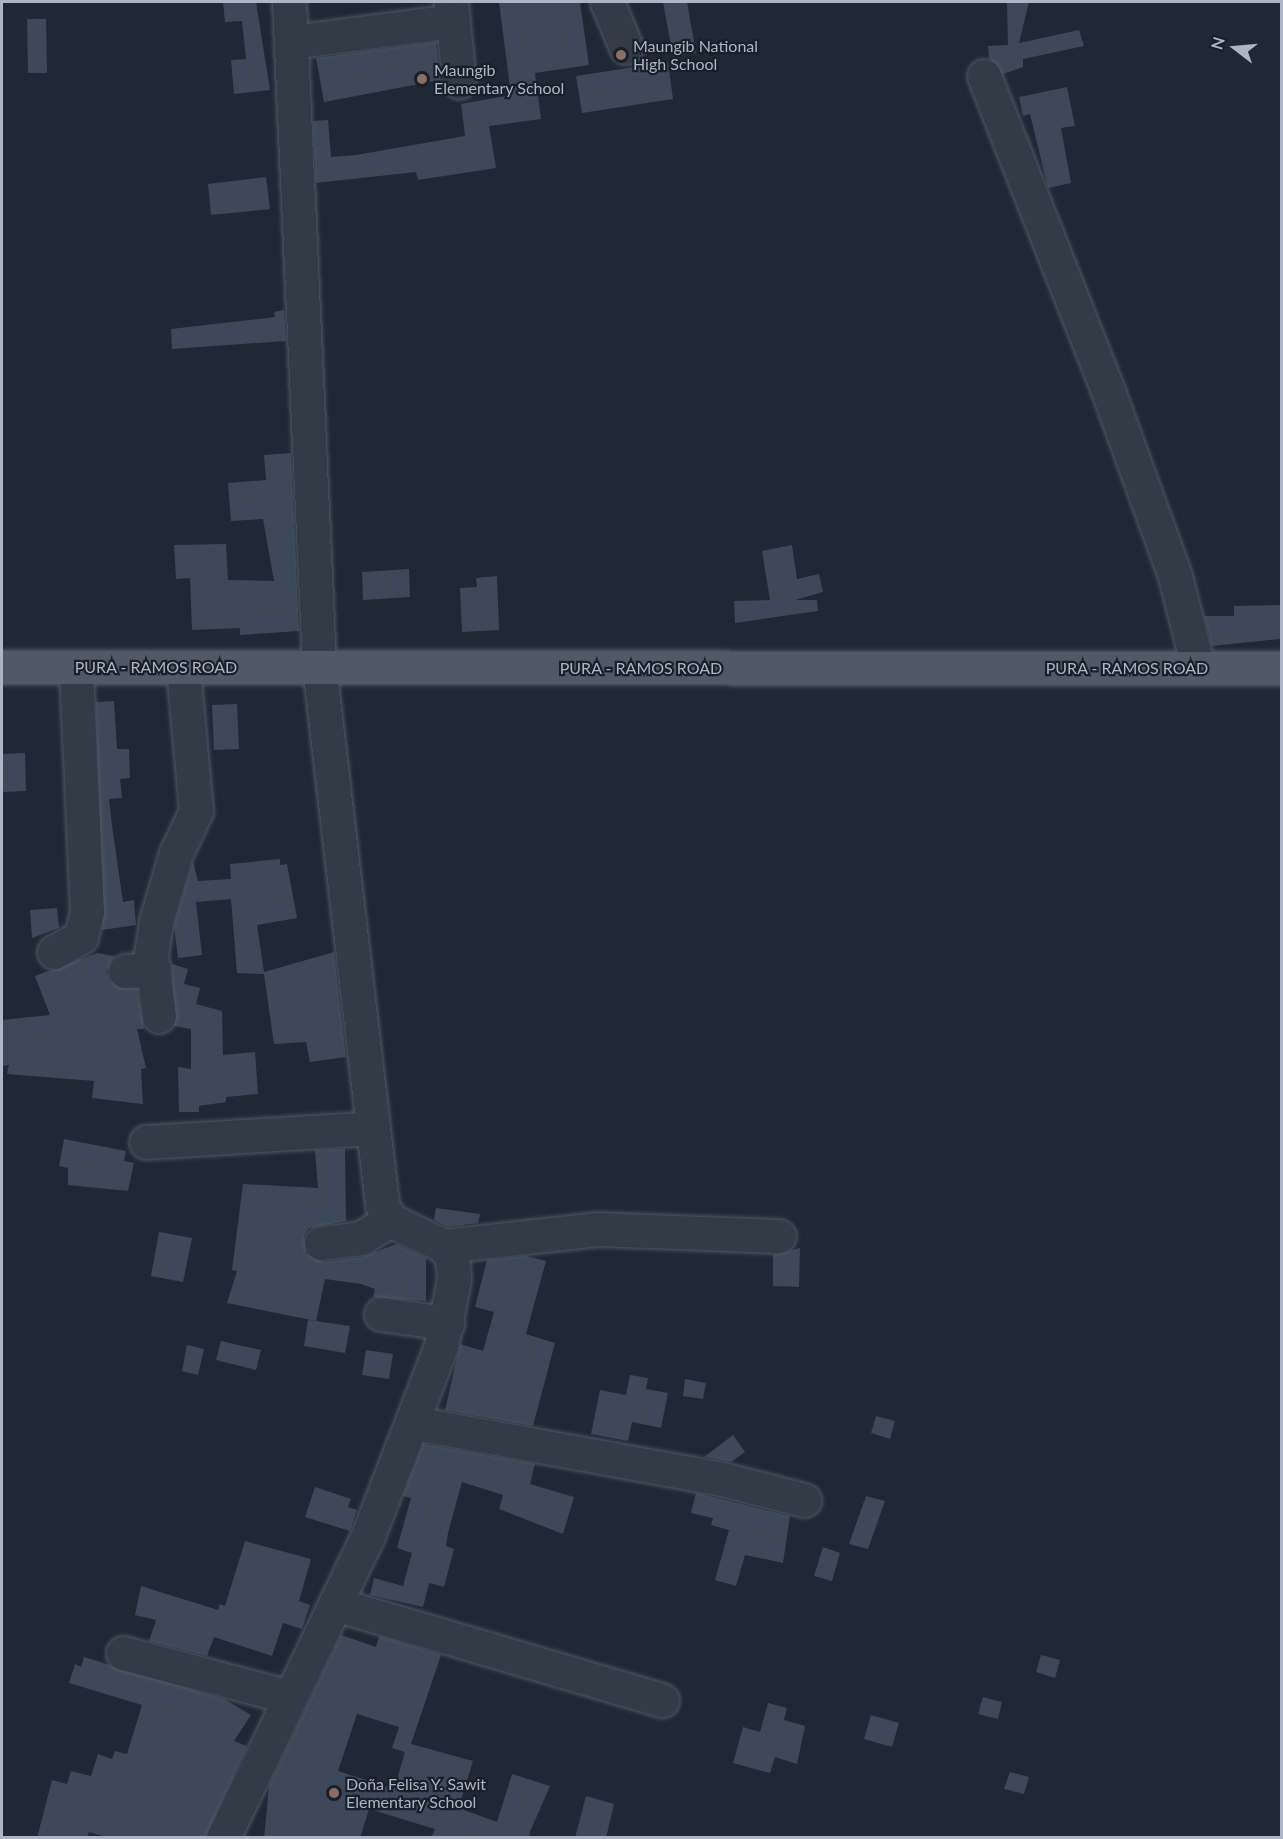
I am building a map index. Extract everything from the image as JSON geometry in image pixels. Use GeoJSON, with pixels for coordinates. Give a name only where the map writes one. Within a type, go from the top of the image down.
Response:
{"type":"FeatureCollection","features":[{"type":"Feature","properties":{"kind":"main road","name":"PURA - RAMOS ROAD"},"geometry":{"type":"LineString","coordinates":[[2,667],[183,668],[320,665],[1281,668]]}},
{"type":"Feature","properties":{"kind":"street"},"geometry":{"type":"LineString","coordinates":[[289,2],[320,665],[382,1204],[390,1220],[444,1245],[598,1229],[779,1236]]}},
{"type":"Feature","properties":{"kind":"street"},"geometry":{"type":"LineString","coordinates":[[607,2],[626,47]]}},
{"type":"Feature","properties":{"kind":"street"},"geometry":{"type":"LineString","coordinates":[[291,42],[452,11],[459,82]]}},
{"type":"Feature","properties":{"kind":"street"},"geometry":{"type":"LineString","coordinates":[[984,76],[1116,412],[1175,576],[1198,667]]}},
{"type":"Feature","properties":{"kind":"street"},"geometry":{"type":"LineString","coordinates":[[54,952],[81,938],[87,912],[76,667]]}},
{"type":"Feature","properties":{"kind":"street"},"geometry":{"type":"LineString","coordinates":[[159,1016],[139,970],[176,853],[196,811],[183,668]]}},
{"type":"Feature","properties":{"kind":"street"},"geometry":{"type":"LineString","coordinates":[[146,1142],[373,1128]]}},
{"type":"Feature","properties":{"kind":"street"},"geometry":{"type":"LineString","coordinates":[[321,1243],[361,1238],[390,1220]]}},
{"type":"Feature","properties":{"kind":"street"},"geometry":{"type":"LineString","coordinates":[[223,1838],[335,1604],[414,1423],[447,1323],[454,1279],[452,1258],[444,1245]]}},
{"type":"Feature","properties":{"kind":"street"},"geometry":{"type":"LineString","coordinates":[[381,1314],[447,1323]]}},
{"type":"Feature","properties":{"kind":"street"},"geometry":{"type":"LineString","coordinates":[[414,1423],[722,1479],[804,1500]]}},
{"type":"Feature","properties":{"kind":"street"},"geometry":{"type":"LineString","coordinates":[[335,1604],[662,1700]]}},
{"type":"Feature","properties":{"kind":"street"},"geometry":{"type":"LineString","coordinates":[[123,1653],[289,1697]]}},
{"type":"Feature","properties":{"kind":"building"},"geometry":{"type":"Polygon","coordinates":[[[223,2],[256,2],[270,90],[234,94],[231,60],[246,59],[242,21],[225,22],[223,2]]]}},
{"type":"Feature","properties":{"kind":"building"},"geometry":{"type":"Polygon","coordinates":[[[499,2],[580,2],[589,65],[535,73],[541,119],[489,126],[496,168],[418,180],[416,172],[316,183],[313,121],[328,120],[331,157],[356,155],[465,136],[461,104],[511,95],[499,2]]]}},
{"type":"Feature","properties":{"kind":"building"},"geometry":{"type":"Polygon","coordinates":[[[663,2],[687,2],[696,53],[673,57],[663,2]]]}},
{"type":"Feature","properties":{"kind":"building"},"geometry":{"type":"Polygon","coordinates":[[[1007,2],[1029,2],[1019,43],[1079,30],[1084,46],[1023,59],[1023,67],[1003,74],[989,58],[988,46],[1008,45],[1007,2]]]}},
{"type":"Feature","properties":{"kind":"building"},"geometry":{"type":"Polygon","coordinates":[[[27,19],[46,19],[47,73],[28,73],[27,19]]]}},
{"type":"Feature","properties":{"kind":"building"},"geometry":{"type":"Polygon","coordinates":[[[436,42],[440,80],[324,102],[316,58],[436,42]]]}},
{"type":"Feature","properties":{"kind":"building"},"geometry":{"type":"Polygon","coordinates":[[[668,62],[673,99],[582,113],[576,76],[668,62]]]}},
{"type":"Feature","properties":{"kind":"building"},"geometry":{"type":"Polygon","coordinates":[[[1067,87],[1075,126],[1061,128],[1071,183],[1048,188],[1030,114],[1023,116],[1019,97],[1067,87]]]}},
{"type":"Feature","properties":{"kind":"building"},"geometry":{"type":"Polygon","coordinates":[[[266,177],[270,209],[211,215],[208,184],[266,177]]]}},
{"type":"Feature","properties":{"kind":"building"},"geometry":{"type":"Polygon","coordinates":[[[284,310],[286,341],[172,349],[171,329],[275,317],[274,312],[284,310]]]}},
{"type":"Feature","properties":{"kind":"building"},"geometry":{"type":"Polygon","coordinates":[[[291,453],[299,631],[240,635],[240,628],[192,630],[190,578],[176,579],[174,545],[226,544],[228,580],[274,581],[263,519],[231,521],[228,483],[266,480],[264,455],[291,453]]]}},
{"type":"Feature","properties":{"kind":"building"},"geometry":{"type":"Polygon","coordinates":[[[792,545],[797,579],[819,574],[823,592],[795,600],[817,600],[818,611],[735,623],[734,601],[770,600],[762,551],[792,545]]]}},
{"type":"Feature","properties":{"kind":"building"},"geometry":{"type":"Polygon","coordinates":[[[409,569],[410,597],[363,600],[362,572],[409,569]]]}},
{"type":"Feature","properties":{"kind":"building"},"geometry":{"type":"Polygon","coordinates":[[[497,576],[499,630],[462,632],[460,588],[477,587],[476,578],[497,576]]]}},
{"type":"Feature","properties":{"kind":"building"},"geometry":{"type":"Polygon","coordinates":[[[1280,605],[1280,639],[1212,646],[1204,616],[1234,616],[1234,606],[1280,605]]]}},
{"type":"Feature","properties":{"kind":"building"},"geometry":{"type":"Polygon","coordinates":[[[114,701],[117,749],[129,749],[130,778],[120,779],[122,798],[109,799],[123,902],[134,900],[136,925],[102,930],[96,702],[114,701]]]}},
{"type":"Feature","properties":{"kind":"building"},"geometry":{"type":"Polygon","coordinates":[[[237,704],[239,749],[214,750],[212,705],[237,704]]]}},
{"type":"Feature","properties":{"kind":"building"},"geometry":{"type":"Polygon","coordinates":[[[25,753],[26,791],[2,792],[2,754],[25,753]]]}},
{"type":"Feature","properties":{"kind":"building"},"geometry":{"type":"Polygon","coordinates":[[[280,859],[280,865],[287,864],[297,918],[257,925],[264,972],[334,952],[346,1057],[310,1062],[306,1042],[274,1044],[264,974],[237,973],[231,899],[196,902],[202,955],[178,958],[174,925],[193,862],[198,881],[231,879],[230,864],[280,859]]]}},
{"type":"Feature","properties":{"kind":"building"},"geometry":{"type":"Polygon","coordinates":[[[57,908],[59,928],[32,938],[30,910],[57,908]]]}},
{"type":"Feature","properties":{"kind":"building"},"geometry":{"type":"Polygon","coordinates":[[[97,953],[114,956],[106,972],[110,982],[137,989],[144,1029],[137,1029],[146,1068],[141,1069],[143,1104],[92,1098],[94,1081],[7,1074],[9,1065],[2,1066],[2,1020],[50,1015],[35,976],[97,953]]]}},
{"type":"Feature","properties":{"kind":"building"},"geometry":{"type":"Polygon","coordinates":[[[172,964],[188,969],[184,984],[200,988],[196,1004],[222,1011],[223,1055],[255,1052],[258,1094],[226,1097],[226,1102],[199,1106],[199,1112],[179,1112],[178,1067],[191,1069],[191,1029],[174,1026],[172,964]]]}},
{"type":"Feature","properties":{"kind":"building"},"geometry":{"type":"Polygon","coordinates":[[[64,1139],[126,1151],[124,1161],[134,1163],[128,1191],[68,1185],[68,1168],[59,1166],[64,1139]]]}},
{"type":"Feature","properties":{"kind":"building"},"geometry":{"type":"Polygon","coordinates":[[[345,1149],[346,1221],[309,1228],[304,1236],[306,1254],[323,1262],[363,1257],[396,1244],[426,1258],[426,1301],[373,1297],[375,1289],[361,1284],[325,1279],[316,1321],[227,1303],[237,1271],[232,1270],[243,1184],[318,1188],[315,1150],[345,1149]]]}},
{"type":"Feature","properties":{"kind":"building"},"geometry":{"type":"Polygon","coordinates":[[[436,1208],[480,1214],[478,1223],[447,1227],[434,1220],[436,1208]]]}},
{"type":"Feature","properties":{"kind":"building"},"geometry":{"type":"Polygon","coordinates":[[[159,1232],[192,1238],[183,1282],[151,1276],[159,1232]]]}},
{"type":"Feature","properties":{"kind":"building"},"geometry":{"type":"Polygon","coordinates":[[[800,1248],[799,1287],[773,1286],[773,1255],[800,1248]]]}},
{"type":"Feature","properties":{"kind":"building"},"geometry":{"type":"Polygon","coordinates":[[[526,1256],[546,1261],[526,1334],[555,1343],[533,1426],[445,1410],[460,1344],[483,1351],[494,1312],[475,1307],[487,1260],[526,1256]]]}},
{"type":"Feature","properties":{"kind":"building"},"geometry":{"type":"Polygon","coordinates":[[[308,1320],[350,1326],[345,1353],[304,1346],[308,1320]]]}},
{"type":"Feature","properties":{"kind":"building"},"geometry":{"type":"Polygon","coordinates":[[[221,1341],[261,1350],[256,1370],[216,1360],[221,1341]]]}},
{"type":"Feature","properties":{"kind":"building"},"geometry":{"type":"Polygon","coordinates":[[[187,1345],[204,1349],[198,1375],[182,1371],[187,1345]]]}},
{"type":"Feature","properties":{"kind":"building"},"geometry":{"type":"Polygon","coordinates":[[[366,1350],[393,1354],[389,1379],[362,1375],[366,1350]]]}},
{"type":"Feature","properties":{"kind":"building"},"geometry":{"type":"Polygon","coordinates":[[[630,1375],[648,1378],[646,1389],[668,1393],[661,1428],[632,1422],[628,1441],[591,1434],[600,1390],[626,1395],[630,1375]]]}},
{"type":"Feature","properties":{"kind":"building"},"geometry":{"type":"Polygon","coordinates":[[[685,1379],[706,1383],[703,1399],[683,1396],[685,1379]]]}},
{"type":"Feature","properties":{"kind":"building"},"geometry":{"type":"Polygon","coordinates":[[[876,1416],[895,1421],[890,1439],[871,1433],[876,1416]]]}},
{"type":"Feature","properties":{"kind":"building"},"geometry":{"type":"Polygon","coordinates":[[[733,1435],[745,1452],[731,1462],[704,1457],[733,1435]]]}},
{"type":"Feature","properties":{"kind":"building"},"geometry":{"type":"Polygon","coordinates":[[[423,1444],[535,1464],[530,1484],[574,1497],[563,1534],[499,1509],[503,1495],[462,1482],[448,1533],[446,1546],[454,1549],[444,1587],[429,1583],[423,1607],[370,1595],[374,1578],[403,1586],[412,1553],[397,1548],[411,1498],[403,1496],[423,1444]]]}},
{"type":"Feature","properties":{"kind":"building"},"geometry":{"type":"Polygon","coordinates":[[[315,1487],[351,1499],[348,1507],[357,1510],[350,1531],[305,1517],[315,1487]]]}},
{"type":"Feature","properties":{"kind":"building"},"geometry":{"type":"Polygon","coordinates":[[[696,1493],[790,1516],[783,1563],[745,1555],[736,1586],[715,1580],[729,1530],[711,1525],[713,1518],[691,1513],[696,1493]]]}},
{"type":"Feature","properties":{"kind":"building"},"geometry":{"type":"Polygon","coordinates":[[[866,1496],[885,1501],[868,1549],[849,1544],[866,1496]]]}},
{"type":"Feature","properties":{"kind":"building"},"geometry":{"type":"Polygon","coordinates":[[[245,1541],[311,1559],[299,1601],[310,1605],[302,1629],[283,1623],[272,1656],[214,1637],[207,1656],[149,1641],[156,1620],[135,1615],[141,1586],[218,1610],[220,1604],[225,1606],[245,1541]]]}},
{"type":"Feature","properties":{"kind":"building"},"geometry":{"type":"Polygon","coordinates":[[[823,1547],[840,1553],[832,1581],[814,1576],[823,1547]]]}},
{"type":"Feature","properties":{"kind":"building"},"geometry":{"type":"Polygon","coordinates":[[[341,1635],[376,1647],[379,1636],[441,1655],[411,1744],[473,1761],[460,1803],[464,1810],[497,1822],[512,1774],[550,1786],[529,1834],[532,1838],[431,1838],[435,1829],[369,1809],[360,1838],[264,1838],[269,1786],[341,1635]],[[357,1714],[338,1771],[394,1789],[405,1752],[392,1748],[399,1727],[357,1714]]]}},
{"type":"Feature","properties":{"kind":"building"},"geometry":{"type":"Polygon","coordinates":[[[1041,1655],[1060,1660],[1055,1678],[1036,1672],[1041,1655]]]}},
{"type":"Feature","properties":{"kind":"building"},"geometry":{"type":"Polygon","coordinates":[[[84,1657],[226,1700],[251,1715],[234,1741],[247,1746],[205,1838],[109,1838],[89,1832],[87,1838],[37,1838],[52,1780],[67,1784],[71,1771],[91,1776],[98,1754],[112,1759],[115,1751],[127,1754],[142,1705],[69,1683],[75,1664],[81,1667],[84,1657]]]}},
{"type":"Feature","properties":{"kind":"building"},"geometry":{"type":"Polygon","coordinates":[[[983,1697],[1002,1702],[998,1719],[978,1714],[983,1697]]]}},
{"type":"Feature","properties":{"kind":"building"},"geometry":{"type":"Polygon","coordinates":[[[768,1703],[787,1708],[784,1720],[805,1726],[797,1764],[775,1757],[770,1773],[733,1763],[743,1727],[760,1732],[768,1703]]]}},
{"type":"Feature","properties":{"kind":"building"},"geometry":{"type":"Polygon","coordinates":[[[871,1715],[899,1723],[892,1747],[864,1739],[871,1715]]]}},
{"type":"Feature","properties":{"kind":"building"},"geometry":{"type":"Polygon","coordinates":[[[1010,1772],[1029,1777],[1024,1794],[1004,1789],[1010,1772]]]}},
{"type":"Feature","properties":{"kind":"building"},"geometry":{"type":"Polygon","coordinates":[[[586,1796],[614,1804],[606,1838],[575,1838],[586,1796]]]}},
{"type":"Feature","properties":{"kind":"place","name":"Maungib National High School"},"geometry":{"type":"Point","coordinates":[621,55]}},
{"type":"Feature","properties":{"kind":"place","name":"Maungib Elementary School"},"geometry":{"type":"Point","coordinates":[422,79]}},
{"type":"Feature","properties":{"kind":"place","name":"Doña Felisa Y. Sawit Elementary School"},"geometry":{"type":"Point","coordinates":[334,1793]}}]}
